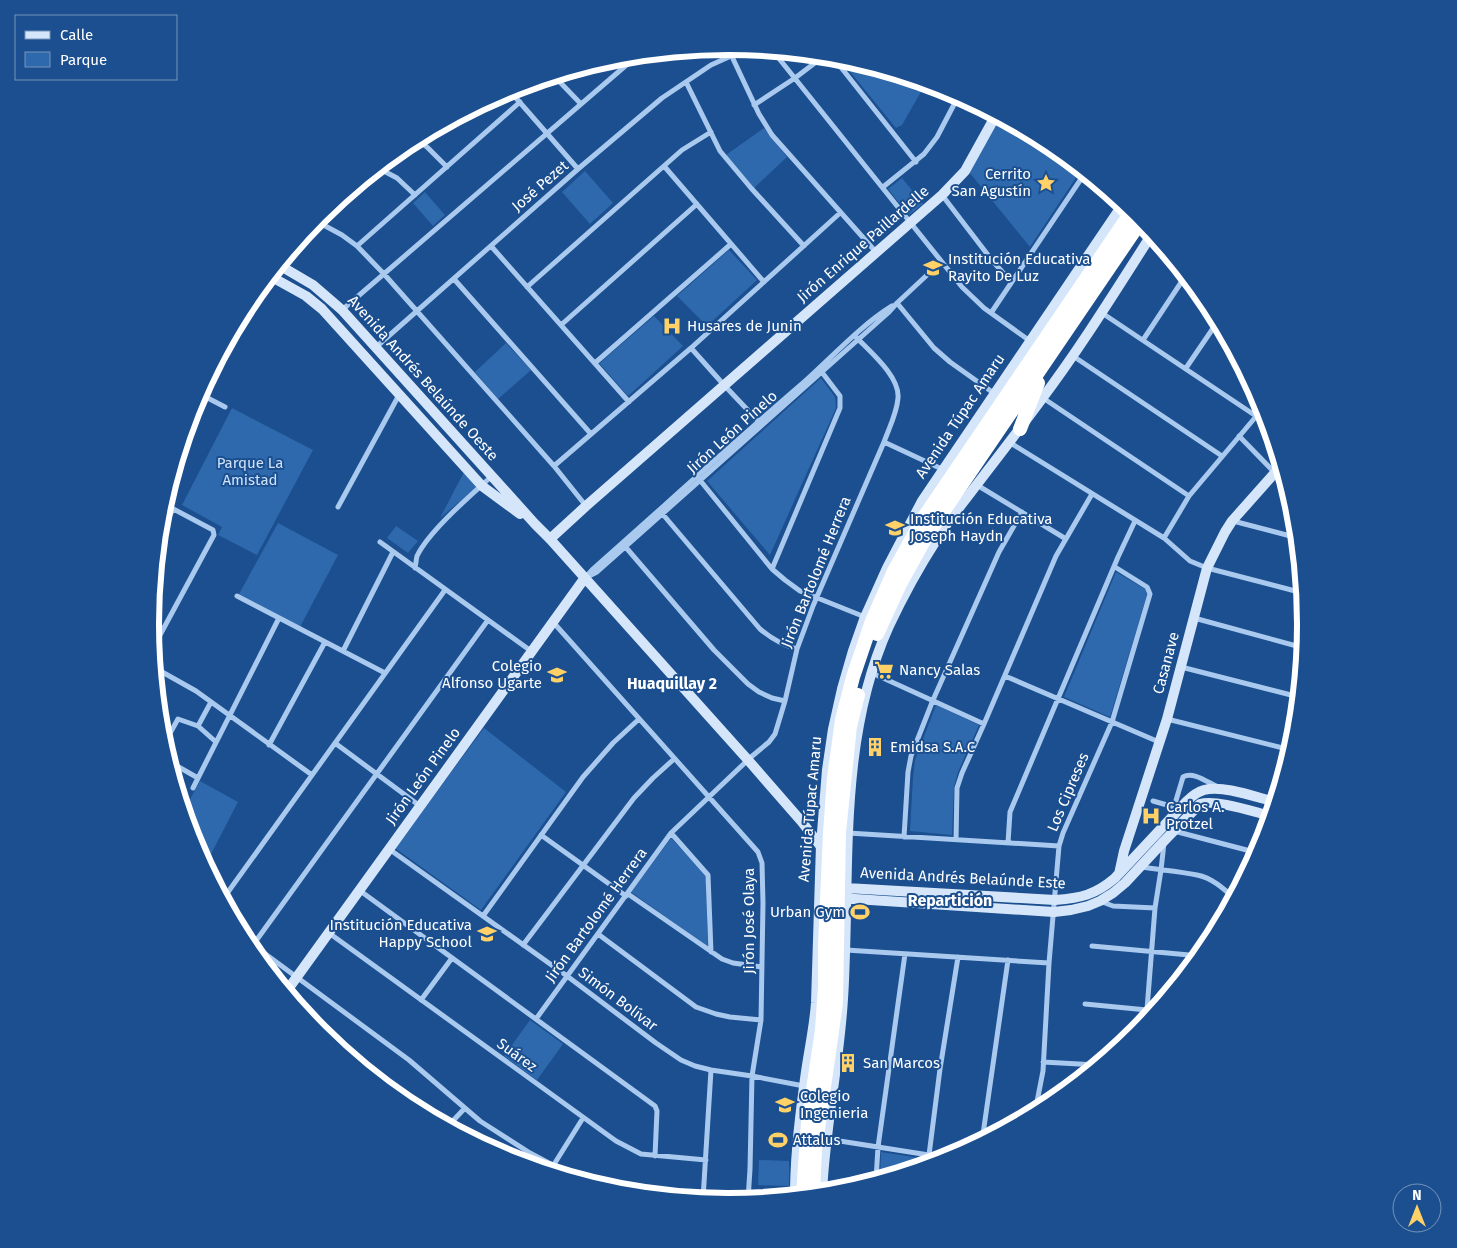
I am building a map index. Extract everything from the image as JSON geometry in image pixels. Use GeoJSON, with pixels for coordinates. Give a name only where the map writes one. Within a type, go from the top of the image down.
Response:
{"type":"FeatureCollection","features":[{"type":"Feature","properties":{"kind":"highway","name":"Avenida Túpac Amaru"},"geometry":{"type":"LineString","coordinates":[[803,1188],[808,1122],[822,1030],[824,996],[839,887],[824,858],[842,720],[850,686],[879,604],[912,538],[934,501],[1127,218]]}},
{"type":"Feature","properties":{"kind":"highway","name":"Avenida Túpac Amaru"},"geometry":{"type":"LineString","coordinates":[[813,1186],[818,1125],[836,1003],[839,832],[850,726],[863,678],[884,617],[907,569],[926,537],[1136,227]]}},
{"type":"Feature","properties":{"kind":"highway"},"geometry":{"type":"LineString","coordinates":[[1020,429],[1046,361]]}},
{"type":"Feature","properties":{"kind":"street","name":"José Pezet"},"geometry":{"type":"LineString","coordinates":[[375,348],[578,169],[662,98],[711,65],[732,56]]}},
{"type":"Feature","properties":{"kind":"street"},"geometry":{"type":"LineString","coordinates":[[732,56],[754,104],[772,135],[876,252]]}},
{"type":"Feature","properties":{"kind":"street"},"geometry":{"type":"LineString","coordinates":[[778,57],[969,295],[1030,341]]}},
{"type":"Feature","properties":{"kind":"street"},"geometry":{"type":"LineString","coordinates":[[754,104],[816,62]]}},
{"type":"Feature","properties":{"kind":"street"},"geometry":{"type":"LineString","coordinates":[[342,310],[627,64]]}},
{"type":"Feature","properties":{"kind":"street"},"geometry":{"type":"LineString","coordinates":[[840,66],[916,162]]}},
{"type":"Feature","properties":{"kind":"street"},"geometry":{"type":"LineString","coordinates":[[559,81],[581,104]]}},
{"type":"Feature","properties":{"kind":"street"},"geometry":{"type":"LineString","coordinates":[[686,82],[720,151],[804,246]]}},
{"type":"Feature","properties":{"kind":"street"},"geometry":{"type":"LineString","coordinates":[[515,97],[578,169]]}},
{"type":"Feature","properties":{"kind":"street"},"geometry":{"type":"LineString","coordinates":[[357,246],[520,102]]}},
{"type":"Feature","properties":{"kind":"street"},"geometry":{"type":"LineString","coordinates":[[883,187],[924,154],[937,137],[955,102]]}},
{"type":"Feature","properties":{"kind":"street","name":"Jirón Enrique Paillardelle"},"geometry":{"type":"LineString","coordinates":[[550,539],[942,195],[965,171],[993,121]]}},
{"type":"Feature","properties":{"kind":"street"},"geometry":{"type":"LineString","coordinates":[[527,286],[682,150],[711,132]]}},
{"type":"Feature","properties":{"kind":"street"},"geometry":{"type":"LineString","coordinates":[[423,144],[447,166]]}},
{"type":"Feature","properties":{"kind":"street"},"geometry":{"type":"LineString","coordinates":[[664,166],[764,282]]}},
{"type":"Feature","properties":{"kind":"street"},"geometry":{"type":"LineString","coordinates":[[384,171],[397,178],[415,195]]}},
{"type":"Feature","properties":{"kind":"street"},"geometry":{"type":"LineString","coordinates":[[991,313],[1082,178]]}},
{"type":"Feature","properties":{"kind":"street"},"geometry":{"type":"LineString","coordinates":[[942,195],[1011,282]]}},
{"type":"Feature","properties":{"kind":"street"},"geometry":{"type":"LineString","coordinates":[[561,325],[697,204]]}},
{"type":"Feature","properties":{"kind":"street","name":"Avenida Túpac Amaru"},"geometry":{"type":"LineString","coordinates":[[821,845],[825,789],[833,730],[847,670],[865,617],[886,568],[922,501],[1119,210]]}},
{"type":"Feature","properties":{"kind":"street"},"geometry":{"type":"LineString","coordinates":[[554,466],[691,348],[840,213]]}},
{"type":"Feature","properties":{"kind":"street"},"geometry":{"type":"LineString","coordinates":[[323,225],[357,246],[384,274],[554,466],[586,506]]}},
{"type":"Feature","properties":{"kind":"street","name":"Avenida Túpac Amaru"},"geometry":{"type":"LineString","coordinates":[[823,1185],[840,1031],[846,950],[839,887],[848,833],[859,723],[872,673],[888,629],[912,580],[938,536],[1043,398],[1102,313],[1148,240]]}},
{"type":"Feature","properties":{"kind":"street"},"geometry":{"type":"LineString","coordinates":[[595,363],[731,244]]}},
{"type":"Feature","properties":{"kind":"street"},"geometry":{"type":"LineString","coordinates":[[491,246],[628,402]]}},
{"type":"Feature","properties":{"kind":"street","name":"Jirón León Pinelo"},"geometry":{"type":"LineString","coordinates":[[290,986],[532,652],[556,625],[588,573],[624,545],[883,312],[897,303],[942,262]]}},
{"type":"Feature","properties":{"kind":"street","name":"Avenida Andrés Belaúnde Oeste"},"geometry":{"type":"LineString","coordinates":[[285,268],[313,285],[342,310],[748,760],[821,845],[824,858]]}},
{"type":"Feature","properties":{"kind":"street"},"geometry":{"type":"LineString","coordinates":[[285,284],[286,277],[290,271]]}},
{"type":"Feature","properties":{"kind":"street","name":"Avenida Andrés Belaúnde Oeste"},"geometry":{"type":"LineString","coordinates":[[276,279],[306,296],[322,309],[482,486],[535,524]]}},
{"type":"Feature","properties":{"kind":"street"},"geometry":{"type":"LineString","coordinates":[[454,279],[591,434]]}},
{"type":"Feature","properties":{"kind":"street"},"geometry":{"type":"LineString","coordinates":[[1143,340],[1182,281]]}},
{"type":"Feature","properties":{"kind":"street"},"geometry":{"type":"LineString","coordinates":[[897,303],[934,348],[994,394]]}},
{"type":"Feature","properties":{"kind":"street"},"geometry":{"type":"LineString","coordinates":[[1102,313],[1256,416],[1189,496],[1164,538]]}},
{"type":"Feature","properties":{"kind":"street"},"geometry":{"type":"LineString","coordinates":[[1186,368],[1213,327]]}},
{"type":"Feature","properties":{"kind":"street","name":"Jirón Bartolomé Herrera"},"geometry":{"type":"LineString","coordinates":[[536,1020],[671,833],[769,742],[775,734],[786,701],[797,649],[817,597],[884,442],[898,397],[896,384],[888,371],[856,338]]}},
{"type":"Feature","properties":{"kind":"street"},"geometry":{"type":"LineString","coordinates":[[691,348],[761,423]]}},
{"type":"Feature","properties":{"kind":"street"},"geometry":{"type":"LineString","coordinates":[[1072,356],[1222,456]]}},
{"type":"Feature","properties":{"kind":"street"},"geometry":{"type":"LineString","coordinates":[[772,568],[840,408],[840,396],[820,370]]}},
{"type":"Feature","properties":{"kind":"street"},"geometry":{"type":"LineString","coordinates":[[338,507],[399,394]]}},
{"type":"Feature","properties":{"kind":"street"},"geometry":{"type":"LineString","coordinates":[[207,398],[225,407]]}},
{"type":"Feature","properties":{"kind":"street"},"geometry":{"type":"LineString","coordinates":[[1043,398],[1189,496]]}},
{"type":"Feature","properties":{"kind":"street"},"geometry":{"type":"LineString","coordinates":[[1239,436],[1275,466]]}},
{"type":"Feature","properties":{"kind":"street"},"geometry":{"type":"LineString","coordinates":[[884,442],[944,470]]}},
{"type":"Feature","properties":{"kind":"street"},"geometry":{"type":"LineString","coordinates":[[1010,442],[1164,538],[1190,561],[1207,568],[1296,591]]}},
{"type":"Feature","properties":{"kind":"street","name":"Casanave"},"geometry":{"type":"LineString","coordinates":[[1118,875],[1124,850],[1167,719],[1207,568],[1232,521],[1276,471]]}},
{"type":"Feature","properties":{"kind":"street"},"geometry":{"type":"LineString","coordinates":[[415,568],[416,559],[429,539],[492,476]]}},
{"type":"Feature","properties":{"kind":"street"},"geometry":{"type":"LineString","coordinates":[[698,479],[772,568],[785,580],[800,591],[865,617]]}},
{"type":"Feature","properties":{"kind":"street"},"geometry":{"type":"LineString","coordinates":[[977,484],[1066,539]]}},
{"type":"Feature","properties":{"kind":"street"},"geometry":{"type":"LineString","coordinates":[[956,840],[958,782],[1056,556],[1092,494]]}},
{"type":"Feature","properties":{"kind":"street"},"geometry":{"type":"LineString","coordinates":[[160,636],[214,534],[213,530],[173,509],[169,516]]}},
{"type":"Feature","properties":{"kind":"street"},"geometry":{"type":"LineString","coordinates":[[661,512],[760,629],[771,639],[785,646],[797,649]]}},
{"type":"Feature","properties":{"kind":"street"},"geometry":{"type":"LineString","coordinates":[[904,837],[909,764],[933,700],[999,552],[1022,512]]}},
{"type":"Feature","properties":{"kind":"street"},"geometry":{"type":"LineString","coordinates":[[1008,843],[1010,812],[1135,521]]}},
{"type":"Feature","properties":{"kind":"street"},"geometry":{"type":"LineString","coordinates":[[1232,521],[1291,536]]}},
{"type":"Feature","properties":{"kind":"street"},"geometry":{"type":"LineString","coordinates":[[380,542],[532,652]]}},
{"type":"Feature","properties":{"kind":"street"},"geometry":{"type":"LineString","coordinates":[[624,545],[714,650],[748,684],[758,692],[786,701]]}},
{"type":"Feature","properties":{"kind":"street"},"geometry":{"type":"LineString","coordinates":[[343,651],[393,552]]}},
{"type":"Feature","properties":{"kind":"street","name":"Los Cipreses"},"geometry":{"type":"LineString","coordinates":[[1037,1102],[1043,1070],[1049,963],[1059,846],[1112,722],[1150,594],[1147,587],[1115,567]]}},
{"type":"Feature","properties":{"kind":"street"},"geometry":{"type":"LineString","coordinates":[[227,893],[445,590]]}},
{"type":"Feature","properties":{"kind":"street"},"geometry":{"type":"LineString","coordinates":[[237,596],[385,673]]}},
{"type":"Feature","properties":{"kind":"street"},"geometry":{"type":"LineString","coordinates":[[193,788],[279,618]]}},
{"type":"Feature","properties":{"kind":"street"},"geometry":{"type":"LineString","coordinates":[[1194,618],[1297,646]]}},
{"type":"Feature","properties":{"kind":"street"},"geometry":{"type":"LineString","coordinates":[[256,941],[488,620]]}},
{"type":"Feature","properties":{"kind":"street","name":"Jirón José Olaya"},"geometry":{"type":"LineString","coordinates":[[556,625],[758,852],[762,863],[761,1020],[752,1076],[748,1192]]}},
{"type":"Feature","properties":{"kind":"street"},"geometry":{"type":"LineString","coordinates":[[269,745],[325,642]]}},
{"type":"Feature","properties":{"kind":"street"},"geometry":{"type":"LineString","coordinates":[[1181,666],[1293,696]]}},
{"type":"Feature","properties":{"kind":"street"},"geometry":{"type":"LineString","coordinates":[[162,672],[196,691],[312,775]]}},
{"type":"Feature","properties":{"kind":"street"},"geometry":{"type":"LineString","coordinates":[[872,673],[984,724]]}},
{"type":"Feature","properties":{"kind":"street"},"geometry":{"type":"LineString","coordinates":[[1005,676],[1159,742]]}},
{"type":"Feature","properties":{"kind":"street"},"geometry":{"type":"LineString","coordinates":[[198,726],[211,702]]}},
{"type":"Feature","properties":{"kind":"street"},"geometry":{"type":"LineString","coordinates":[[170,734],[178,719],[198,726],[216,742]]}},
{"type":"Feature","properties":{"kind":"street"},"geometry":{"type":"LineString","coordinates":[[483,916],[583,777],[612,742],[639,719]]}},
{"type":"Feature","properties":{"kind":"street"},"geometry":{"type":"LineString","coordinates":[[1167,719],[1284,748]]}},
{"type":"Feature","properties":{"kind":"street"},"geometry":{"type":"LineString","coordinates":[[335,743],[420,806]]}},
{"type":"Feature","properties":{"kind":"street"},"geometry":{"type":"LineString","coordinates":[[523,945],[634,798],[674,759]]}},
{"type":"Feature","properties":{"kind":"street"},"geometry":{"type":"LineString","coordinates":[[178,766],[198,778]]}},
{"type":"Feature","properties":{"kind":"street"},"geometry":{"type":"LineString","coordinates":[[1153,801],[1176,809],[1184,777],[1187,775],[1192,775],[1223,789]]}},
{"type":"Feature","properties":{"kind":"street","name":"Avenida Andrés Belaúnde Este"},"geometry":{"type":"LineString","coordinates":[[839,887],[1055,900],[1088,895],[1104,888],[1118,875],[1163,828],[1176,809],[1194,794],[1202,790],[1223,789],[1269,800]]}},
{"type":"Feature","properties":{"kind":"street","name":"Avenida Andrés Belaúnde Este"},"geometry":{"type":"LineString","coordinates":[[839,887],[1054,912],[1071,910],[1100,901],[1122,886],[1200,804],[1206,802],[1224,804],[1264,814]]}},
{"type":"Feature","properties":{"kind":"street","name":"Avenida Andrés Belaúnde Oeste"},"geometry":{"type":"LineString","coordinates":[[802,822],[824,858]]}},
{"type":"Feature","properties":{"kind":"street"},"geometry":{"type":"LineString","coordinates":[[1147,1009],[1155,908],[1164,841],[1163,828],[1250,851]]}},
{"type":"Feature","properties":{"kind":"street"},"geometry":{"type":"LineString","coordinates":[[671,833],[708,875],[711,952]]}},
{"type":"Feature","properties":{"kind":"street"},"geometry":{"type":"LineString","coordinates":[[848,833],[1059,846]]}},
{"type":"Feature","properties":{"kind":"street"},"geometry":{"type":"LineString","coordinates":[[541,835],[722,959],[733,963],[762,967]]}},
{"type":"Feature","properties":{"kind":"street","name":"Simón Bolívar"},"geometry":{"type":"LineString","coordinates":[[389,849],[681,1060],[711,1070],[804,1086]]}},
{"type":"Feature","properties":{"kind":"street","name":"Avenida Túpac Amaru"},"geometry":{"type":"LineString","coordinates":[[795,1189],[796,1158],[804,1086],[815,1018],[824,858]]}},
{"type":"Feature","properties":{"kind":"street"},"geometry":{"type":"LineString","coordinates":[[1141,867],[1198,875],[1210,880],[1229,894]]}},
{"type":"Feature","properties":{"kind":"street"},"geometry":{"type":"LineString","coordinates":[[1118,875],[1122,886]]}},
{"type":"Feature","properties":{"kind":"street"},"geometry":{"type":"LineString","coordinates":[[359,890],[655,1106],[657,1112],[655,1156]]}},
{"type":"Feature","properties":{"kind":"street"},"geometry":{"type":"LineString","coordinates":[[1100,901],[1113,906],[1155,908]]}},
{"type":"Feature","properties":{"kind":"street","name":"Suárez"},"geometry":{"type":"LineString","coordinates":[[329,933],[583,1118],[631,1150],[655,1156],[706,1160]]}},
{"type":"Feature","properties":{"kind":"street"},"geometry":{"type":"LineString","coordinates":[[598,934],[696,1007],[723,1016],[761,1020]]}},
{"type":"Feature","properties":{"kind":"street"},"geometry":{"type":"LineString","coordinates":[[1092,946],[1191,955]]}},
{"type":"Feature","properties":{"kind":"street"},"geometry":{"type":"LineString","coordinates":[[846,950],[1049,963]]}},
{"type":"Feature","properties":{"kind":"street"},"geometry":{"type":"LineString","coordinates":[[265,954],[409,1060],[480,1121],[550,1164]]}},
{"type":"Feature","properties":{"kind":"street"},"geometry":{"type":"LineString","coordinates":[[876,1174],[878,1147],[905,954]]}},
{"type":"Feature","properties":{"kind":"street"},"geometry":{"type":"LineString","coordinates":[[827,1139],[929,1155],[940,1069],[958,957]]}},
{"type":"Feature","properties":{"kind":"street"},"geometry":{"type":"LineString","coordinates":[[421,1000],[452,958]]}},
{"type":"Feature","properties":{"kind":"street"},"geometry":{"type":"LineString","coordinates":[[983,1132],[1008,960]]}},
{"type":"Feature","properties":{"kind":"street"},"geometry":{"type":"LineString","coordinates":[[1085,1004],[1146,1010]]}},
{"type":"Feature","properties":{"kind":"street"},"geometry":{"type":"LineString","coordinates":[[1043,1062],[1088,1065]]}},
{"type":"Feature","properties":{"kind":"street"},"geometry":{"type":"LineString","coordinates":[[704,1192],[711,1070]]}},
{"type":"Feature","properties":{"kind":"street"},"geometry":{"type":"LineString","coordinates":[[452,1121],[465,1108]]}},
{"type":"Feature","properties":{"kind":"street"},"geometry":{"type":"LineString","coordinates":[[553,1165],[583,1118]]}},
{"type":"Feature","properties":{"kind":"green space"},"geometry":{"type":"Polygon","coordinates":[[[847,67],[876,74],[922,89],[902,125],[896,128],[847,67]]]}},
{"type":"Feature","properties":{"kind":"green space"},"geometry":{"type":"Polygon","coordinates":[[[995,123],[1045,151],[1078,175],[1030,247],[969,172],[995,123]]]}},
{"type":"Feature","properties":{"kind":"green space"},"geometry":{"type":"Polygon","coordinates":[[[764,128],[787,157],[754,188],[726,155],[764,128]]]}},
{"type":"Feature","properties":{"kind":"green space"},"geometry":{"type":"Polygon","coordinates":[[[585,171],[613,203],[590,224],[562,192],[585,171]]]}},
{"type":"Feature","properties":{"kind":"green space"},"geometry":{"type":"Polygon","coordinates":[[[902,178],[923,204],[909,215],[888,189],[902,178]]]}},
{"type":"Feature","properties":{"kind":"green space"},"geometry":{"type":"Polygon","coordinates":[[[1086,182],[1101,194],[1085,183],[1086,182]]]}},
{"type":"Feature","properties":{"kind":"green space"},"geometry":{"type":"Polygon","coordinates":[[[425,192],[445,215],[433,226],[413,203],[425,192]]]}},
{"type":"Feature","properties":{"kind":"green space"},"geometry":{"type":"Polygon","coordinates":[[[729,250],[757,280],[707,326],[677,296],[729,250]]]}},
{"type":"Feature","properties":{"kind":"green space"},"geometry":{"type":"Polygon","coordinates":[[[654,316],[683,346],[628,396],[600,364],[654,316]]]}},
{"type":"Feature","properties":{"kind":"green space"},"geometry":{"type":"Polygon","coordinates":[[[506,343],[531,370],[498,399],[475,372],[506,343]]]}},
{"type":"Feature","properties":{"kind":"green space"},"geometry":{"type":"Polygon","coordinates":[[[821,378],[835,397],[836,408],[770,555],[707,481],[821,378]]]}},
{"type":"Feature","properties":{"kind":"green space","name":"Parque La Amistad"},"geometry":{"type":"Polygon","coordinates":[[[232,408],[313,450],[257,555],[218,535],[222,527],[182,505],[232,408]]]}},
{"type":"Feature","properties":{"kind":"green space"},"geometry":{"type":"Polygon","coordinates":[[[464,472],[478,486],[440,518],[464,472]]]}},
{"type":"Feature","properties":{"kind":"green space"},"geometry":{"type":"Polygon","coordinates":[[[278,523],[338,555],[300,627],[239,594],[278,523]]]}},
{"type":"Feature","properties":{"kind":"green space"},"geometry":{"type":"Polygon","coordinates":[[[396,526],[418,541],[408,553],[387,538],[396,526]]]}},
{"type":"Feature","properties":{"kind":"green space"},"geometry":{"type":"Polygon","coordinates":[[[1116,572],[1145,589],[1147,595],[1110,717],[1064,697],[1116,572]]]}},
{"type":"Feature","properties":{"kind":"green space"},"geometry":{"type":"Polygon","coordinates":[[[936,705],[979,725],[958,772],[954,787],[952,835],[910,831],[915,760],[936,705]]]}},
{"type":"Feature","properties":{"kind":"green space"},"geometry":{"type":"Polygon","coordinates":[[[484,728],[566,792],[481,910],[395,848],[484,728]]]}},
{"type":"Feature","properties":{"kind":"green space"},"geometry":{"type":"Polygon","coordinates":[[[200,781],[238,802],[211,854],[207,851],[203,842],[188,802],[200,781]]]}},
{"type":"Feature","properties":{"kind":"green space"},"geometry":{"type":"Polygon","coordinates":[[[671,838],[705,874],[708,947],[631,892],[671,838]]]}},
{"type":"Feature","properties":{"kind":"green space"},"geometry":{"type":"Polygon","coordinates":[[[530,1020],[563,1044],[537,1080],[504,1056],[530,1020]]]}},
{"type":"Feature","properties":{"kind":"green space"},"geometry":{"type":"Polygon","coordinates":[[[881,1152],[923,1159],[911,1163],[880,1173],[881,1152]]]}},
{"type":"Feature","properties":{"kind":"green space"},"geometry":{"type":"Polygon","coordinates":[[[759,1160],[789,1161],[789,1186],[758,1185],[759,1160]]]}},
{"type":"Feature","properties":{"kind":"place","name":"Cerrito San Agustín"},"geometry":{"type":"Point","coordinates":[1046,183]}},
{"type":"Feature","properties":{"kind":"place","name":"Institución Educativa Rayito De Luz"},"geometry":{"type":"Point","coordinates":[933,268]}},
{"type":"Feature","properties":{"kind":"place","name":"Husares de Junin"},"geometry":{"type":"Point","coordinates":[672,326]}},
{"type":"Feature","properties":{"kind":"place","name":"Institución Educativa Joseph Haydn"},"geometry":{"type":"Point","coordinates":[895,528]}},
{"type":"Feature","properties":{"kind":"place","name":"Nancy Salas"},"geometry":{"type":"Point","coordinates":[884,670]}},
{"type":"Feature","properties":{"kind":"place","name":"Colegio Alfonso Ugarte"},"geometry":{"type":"Point","coordinates":[557,675]}},
{"type":"Feature","properties":{"kind":"place","name":"Emidsa S.A.C"},"geometry":{"type":"Point","coordinates":[875,747]}},
{"type":"Feature","properties":{"kind":"place","name":"Carlos A. Protzel"},"geometry":{"type":"Point","coordinates":[1151,816]}},
{"type":"Feature","properties":{"kind":"place","name":"Urban Gym"},"geometry":{"type":"Point","coordinates":[860,912]}},
{"type":"Feature","properties":{"kind":"place","name":"Institución Educativa Happy School"},"geometry":{"type":"Point","coordinates":[487,934]}},
{"type":"Feature","properties":{"kind":"place","name":"San Marcos"},"geometry":{"type":"Point","coordinates":[848,1063]}},
{"type":"Feature","properties":{"kind":"place","name":"Colegio Ingenieria"},"geometry":{"type":"Point","coordinates":[785,1105]}},
{"type":"Feature","properties":{"kind":"place","name":"Attalus"},"geometry":{"type":"Point","coordinates":[778,1140]}},
{"type":"Feature","properties":{"kind":"district","name":"Huaquillay 2"},"geometry":{"type":"Point","coordinates":[672,683]}},
{"type":"Feature","properties":{"kind":"district","name":"Repartición"},"geometry":{"type":"Point","coordinates":[950,900]}}]}
